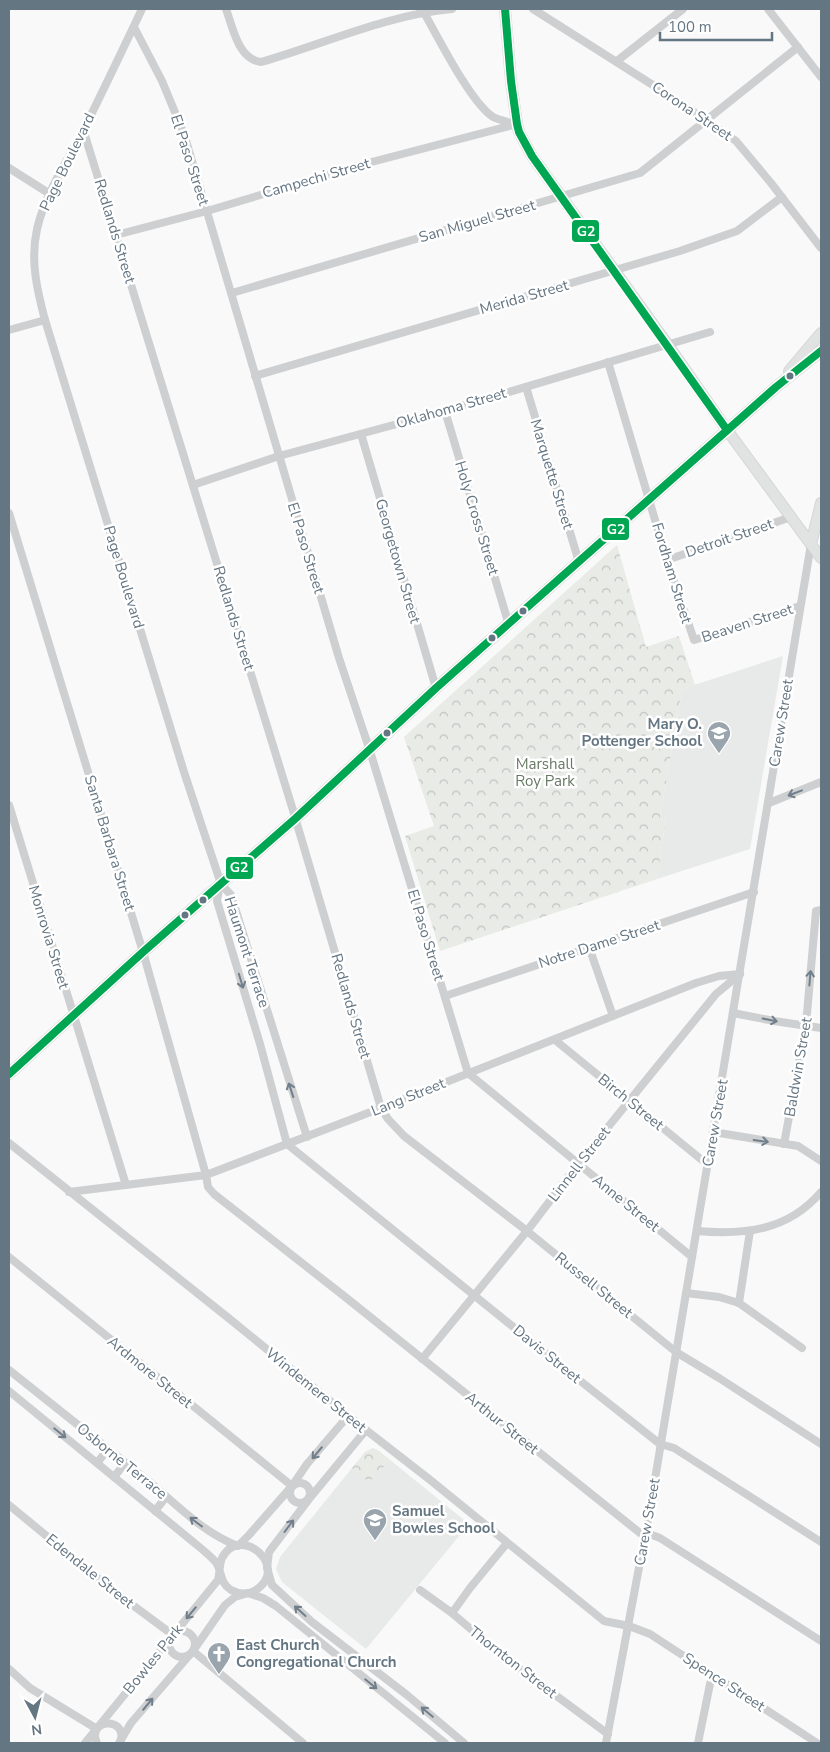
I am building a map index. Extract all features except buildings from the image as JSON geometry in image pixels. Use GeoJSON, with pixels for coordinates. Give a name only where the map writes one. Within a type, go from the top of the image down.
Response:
{"type":"FeatureCollection","features":[{"type":"Feature","properties":{"kind":"main road"},"geometry":{"type":"LineString","coordinates":[[505,9],[511,81],[517,124],[532,156],[668,344],[727,430],[821,558]]}},
{"type":"Feature","properties":{"kind":"main road"},"geometry":{"type":"LineString","coordinates":[[776,387],[821,333]]}},
{"type":"Feature","properties":{"kind":"main road"},"geometry":{"type":"LineString","coordinates":[[9,1074],[143,952],[296,818],[436,688],[776,387],[821,351]]}},
{"type":"Feature","properties":{"kind":"main road","name":"Carew Street"},"geometry":{"type":"LineString","coordinates":[[811,544],[821,502]]}},
{"type":"Feature","properties":{"kind":"street","name":"Page Boulevard"},"geometry":{"type":"LineString","coordinates":[[142,9],[84,129],[50,194],[36,230],[34,259],[39,298],[45,320],[220,884]]}},
{"type":"Feature","properties":{"kind":"street"},"geometry":{"type":"LineString","coordinates":[[226,9],[239,46],[254,61],[261,62],[423,10],[452,9]]}},
{"type":"Feature","properties":{"kind":"street","name":"Corona Street"},"geometry":{"type":"LineString","coordinates":[[533,9],[736,141],[821,248]]}},
{"type":"Feature","properties":{"kind":"street"},"geometry":{"type":"LineString","coordinates":[[617,62],[683,9]]}},
{"type":"Feature","properties":{"kind":"street"},"geometry":{"type":"LineString","coordinates":[[768,9],[821,77]]}},
{"type":"Feature","properties":{"kind":"street"},"geometry":{"type":"LineString","coordinates":[[423,10],[473,95],[486,111],[494,118],[517,124]]}},
{"type":"Feature","properties":{"kind":"street","name":"El Paso Street"},"geometry":{"type":"LineString","coordinates":[[134,27],[162,82],[184,134],[339,658],[370,751],[468,1074]]}},
{"type":"Feature","properties":{"kind":"street","name":"San Miguel Street"},"geometry":{"type":"LineString","coordinates":[[232,292],[640,173],[798,47]]}},
{"type":"Feature","properties":{"kind":"street","name":"Campechi Street"},"geometry":{"type":"LineString","coordinates":[[116,235],[207,211],[364,164],[517,124]]}},
{"type":"Feature","properties":{"kind":"street","name":"Redlands Street"},"geometry":{"type":"LineString","coordinates":[[84,129],[296,818],[381,1108]]}},
{"type":"Feature","properties":{"kind":"street"},"geometry":{"type":"LineString","coordinates":[[9,168],[50,194]]}},
{"type":"Feature","properties":{"kind":"street","name":"Merida Street"},"geometry":{"type":"LineString","coordinates":[[255,376],[680,252],[737,231],[782,197]]}},
{"type":"Feature","properties":{"kind":"street"},"geometry":{"type":"LineString","coordinates":[[9,330],[45,320]]}},
{"type":"Feature","properties":{"kind":"street","name":"Oklahoma Street"},"geometry":{"type":"LineString","coordinates":[[193,485],[279,456],[445,411],[710,332]]}},
{"type":"Feature","properties":{"kind":"street","name":"Fordham Street"},"geometry":{"type":"LineString","coordinates":[[608,362],[667,560],[694,640]]}},
{"type":"Feature","properties":{"kind":"street","name":"Marquette Street"},"geometry":{"type":"LineString","coordinates":[[526,387],[579,562]]}},
{"type":"Feature","properties":{"kind":"street","name":"Holy Cross Street"},"geometry":{"type":"LineString","coordinates":[[445,411],[509,625]]}},
{"type":"Feature","properties":{"kind":"street","name":"Georgetown Street"},"geometry":{"type":"LineString","coordinates":[[361,434],[436,688]]}},
{"type":"Feature","properties":{"kind":"street","name":"Santa Barbara Street"},"geometry":{"type":"LineString","coordinates":[[9,513],[143,952],[206,1175]]}},
{"type":"Feature","properties":{"kind":"street","name":"Detroit Street"},"geometry":{"type":"LineString","coordinates":[[667,560],[791,517]]}},
{"type":"Feature","properties":{"kind":"street","name":"Carew Street"},"geometry":{"type":"LineString","coordinates":[[606,1743],[645,1537],[811,544]]}},
{"type":"Feature","properties":{"kind":"street","name":"Beaven Street"},"geometry":{"type":"LineString","coordinates":[[694,640],[800,606]]}},
{"type":"Feature","properties":{"kind":"street"},"geometry":{"type":"LineString","coordinates":[[769,803],[821,782]]}},
{"type":"Feature","properties":{"kind":"street","name":"Monrovia Street"},"geometry":{"type":"LineString","coordinates":[[9,805],[126,1185]]}},
{"type":"Feature","properties":{"kind":"street","name":"Haumont Terrace"},"geometry":{"type":"LineString","coordinates":[[220,884],[231,895],[307,1137]]}},
{"type":"Feature","properties":{"kind":"street","name":"Haumont Terrace"},"geometry":{"type":"LineString","coordinates":[[220,884],[216,901],[255,1027],[287,1144]]}},
{"type":"Feature","properties":{"kind":"street","name":"Notre Dame Street"},"geometry":{"type":"LineString","coordinates":[[445,996],[754,892]]}},
{"type":"Feature","properties":{"kind":"street","name":"Baldwin Street"},"geometry":{"type":"LineString","coordinates":[[784,1144],[806,1026],[816,911],[821,910]]}},
{"type":"Feature","properties":{"kind":"street"},"geometry":{"type":"LineString","coordinates":[[589,947],[613,1016]]}},
{"type":"Feature","properties":{"kind":"street","name":"Lang Street"},"geometry":{"type":"LineString","coordinates":[[69,1192],[206,1175],[555,1040],[696,983],[719,976],[740,974]]}},
{"type":"Feature","properties":{"kind":"street","name":"Linnell Street"},"geometry":{"type":"LineString","coordinates":[[422,1358],[527,1232],[578,1164],[716,994],[740,974]]}},
{"type":"Feature","properties":{"kind":"street"},"geometry":{"type":"LineString","coordinates":[[733,1013],[821,1028]]}},
{"type":"Feature","properties":{"kind":"street"},"geometry":{"type":"LineString","coordinates":[[255,1027],[270,1022]]}},
{"type":"Feature","properties":{"kind":"street","name":"Birch Street"},"geometry":{"type":"LineString","coordinates":[[555,1040],[708,1165]]}},
{"type":"Feature","properties":{"kind":"street","name":"Anne Street"},"geometry":{"type":"LineString","coordinates":[[468,1074],[692,1256]]}},
{"type":"Feature","properties":{"kind":"street","name":"Russell Street"},"geometry":{"type":"LineString","coordinates":[[381,1108],[388,1119],[404,1136],[676,1352],[821,1444]]}},
{"type":"Feature","properties":{"kind":"street"},"geometry":{"type":"LineString","coordinates":[[713,1132],[798,1146],[821,1161]]}},
{"type":"Feature","properties":{"kind":"street","name":"Windemere Street"},"geometry":{"type":"LineString","coordinates":[[9,1143],[604,1621],[628,1626]]}},
{"type":"Feature","properties":{"kind":"street","name":"Davis Street"},"geometry":{"type":"LineString","coordinates":[[287,1144],[660,1444],[674,1448],[821,1542]]}},
{"type":"Feature","properties":{"kind":"street","name":"Arthur Street"},"geometry":{"type":"LineString","coordinates":[[206,1175],[208,1187],[214,1194],[645,1537],[652,1535],[660,1538],[821,1641]]}},
{"type":"Feature","properties":{"kind":"street"},"geometry":{"type":"LineString","coordinates":[[697,1231],[728,1233],[750,1231],[775,1224],[789,1218],[814,1200],[821,1192]]}},
{"type":"Feature","properties":{"kind":"street"},"geometry":{"type":"LineString","coordinates":[[739,1303],[750,1231]]}},
{"type":"Feature","properties":{"kind":"street","name":"Ardmore Street"},"geometry":{"type":"LineString","coordinates":[[9,1257],[292,1486]]}},
{"type":"Feature","properties":{"kind":"street"},"geometry":{"type":"LineString","coordinates":[[686,1293],[719,1297],[739,1303],[802,1348]]}},
{"type":"Feature","properties":{"kind":"street","name":"Osborne Terrace"},"geometry":{"type":"LineString","coordinates":[[9,1370],[181,1510],[216,1536],[238,1546]]}},
{"type":"Feature","properties":{"kind":"street","name":"Osborne Terrace"},"geometry":{"type":"LineString","coordinates":[[9,1391],[170,1523],[216,1563],[220,1574]]}},
{"type":"Feature","properties":{"kind":"street"},"geometry":{"type":"LineString","coordinates":[[24,1403],[35,1391]]}},
{"type":"Feature","properties":{"kind":"street"},"geometry":{"type":"LineString","coordinates":[[42,1418],[53,1405]]}},
{"type":"Feature","properties":{"kind":"street","name":"Bowles Park"},"geometry":{"type":"LineString","coordinates":[[85,1743],[218,1580],[223,1556],[229,1550],[238,1546],[249,1535],[292,1486],[348,1416]]}},
{"type":"Feature","properties":{"kind":"street","name":"Bowles Park"},"geometry":{"type":"LineString","coordinates":[[120,1743],[132,1723],[193,1651],[225,1605],[235,1597],[261,1586],[266,1578],[269,1552],[309,1499],[366,1430]]}},
{"type":"Feature","properties":{"kind":"street"},"geometry":{"type":"LineString","coordinates":[[97,1463],[108,1449]]}},
{"type":"Feature","properties":{"kind":"street"},"geometry":{"type":"LineString","coordinates":[[114,1477],[125,1463]]}},
{"type":"Feature","properties":{"kind":"street","name":"Ardmore Street"},"geometry":{"type":"LineString","coordinates":[[296,1483],[305,1483],[311,1490],[309,1499],[301,1503],[294,1501],[290,1494],[292,1486],[296,1483]]}},
{"type":"Feature","properties":{"kind":"street"},"geometry":{"type":"LineString","coordinates":[[155,1511],[166,1497]]}},
{"type":"Feature","properties":{"kind":"street","name":"Edendale Street"},"geometry":{"type":"LineString","coordinates":[[9,1505],[111,1589],[173,1635],[180,1631],[189,1632],[196,1643],[193,1651],[303,1743]]}},
{"type":"Feature","properties":{"kind":"street"},"geometry":{"type":"LineString","coordinates":[[170,1523],[181,1510]]}},
{"type":"Feature","properties":{"kind":"street"},"geometry":{"type":"LineString","coordinates":[[452,1613],[507,1543]]}},
{"type":"Feature","properties":{"kind":"street"},"geometry":{"type":"LineString","coordinates":[[238,1546],[248,1546],[258,1550],[265,1558],[272,1585],[312,1622],[407,1695],[464,1743]]}},
{"type":"Feature","properties":{"kind":"street"},"geometry":{"type":"LineString","coordinates":[[220,1574],[222,1582],[232,1590],[263,1598],[276,1606],[445,1743]]}},
{"type":"Feature","properties":{"kind":"street","name":"Thornton Street"},"geometry":{"type":"LineString","coordinates":[[420,1590],[452,1613],[500,1654],[608,1734]]}},
{"type":"Feature","properties":{"kind":"street","name":"Spence Street"},"geometry":{"type":"LineString","coordinates":[[628,1626],[650,1634],[817,1743]]}},
{"type":"Feature","properties":{"kind":"street"},"geometry":{"type":"LineString","coordinates":[[173,1635],[170,1639],[170,1648],[176,1655],[185,1656],[193,1651]]}},
{"type":"Feature","properties":{"kind":"street"},"geometry":{"type":"LineString","coordinates":[[9,1668],[30,1688],[97,1729]]}},
{"type":"Feature","properties":{"kind":"street"},"geometry":{"type":"LineString","coordinates":[[698,1743],[713,1676]]}},
{"type":"Feature","properties":{"kind":"street"},"geometry":{"type":"LineString","coordinates":[[97,1743],[95,1734],[97,1729],[102,1724],[108,1723],[115,1725],[120,1730],[122,1736],[120,1743]]}},
{"type":"Feature","properties":{"kind":"shaded area","name":"Mary O. Pottenger School"},"geometry":{"type":"Polygon","coordinates":[[[783,656],[750,849],[657,879],[666,819],[660,818],[682,689],[783,656]]]}},
{"type":"Feature","properties":{"kind":"shaded area","name":"Samuel Bowles School"},"geometry":{"type":"Polygon","coordinates":[[[373,1448],[469,1524],[366,1649],[282,1582],[276,1569],[280,1557],[365,1452],[373,1448]]]}},
{"type":"Feature","properties":{"kind":"green space","name":"Marshall Roy Park"},"geometry":{"type":"Polygon","coordinates":[[[617,545],[646,647],[679,636],[695,685],[682,689],[660,818],[666,819],[657,879],[440,951],[405,836],[434,826],[404,737],[617,545]]]}},
{"type":"Feature","properties":{"kind":"green space"},"geometry":{"type":"Polygon","coordinates":[[[371,1449],[377,1450],[390,1460],[369,1482],[352,1468],[371,1449]]]}},
{"type":"Feature","properties":{"kind":"transit line","name":"G2"},"geometry":{"type":"LineString","coordinates":[[505,9],[511,81],[519,132],[532,156],[727,430]]}},
{"type":"Feature","properties":{"kind":"transit line","name":"G2"},"geometry":{"type":"LineString","coordinates":[[9,1074],[143,952],[296,818],[436,688],[776,387],[821,351]]}},
{"type":"Feature","properties":{"kind":"place","name":"Mary O. Pottenger School"},"geometry":{"type":"Point","coordinates":[719,754]}},
{"type":"Feature","properties":{"kind":"place","name":"Samuel Bowles School"},"geometry":{"type":"Point","coordinates":[375,1541]}},
{"type":"Feature","properties":{"kind":"place","name":"East Church Congregational Church"},"geometry":{"type":"Point","coordinates":[219,1675]}}]}
